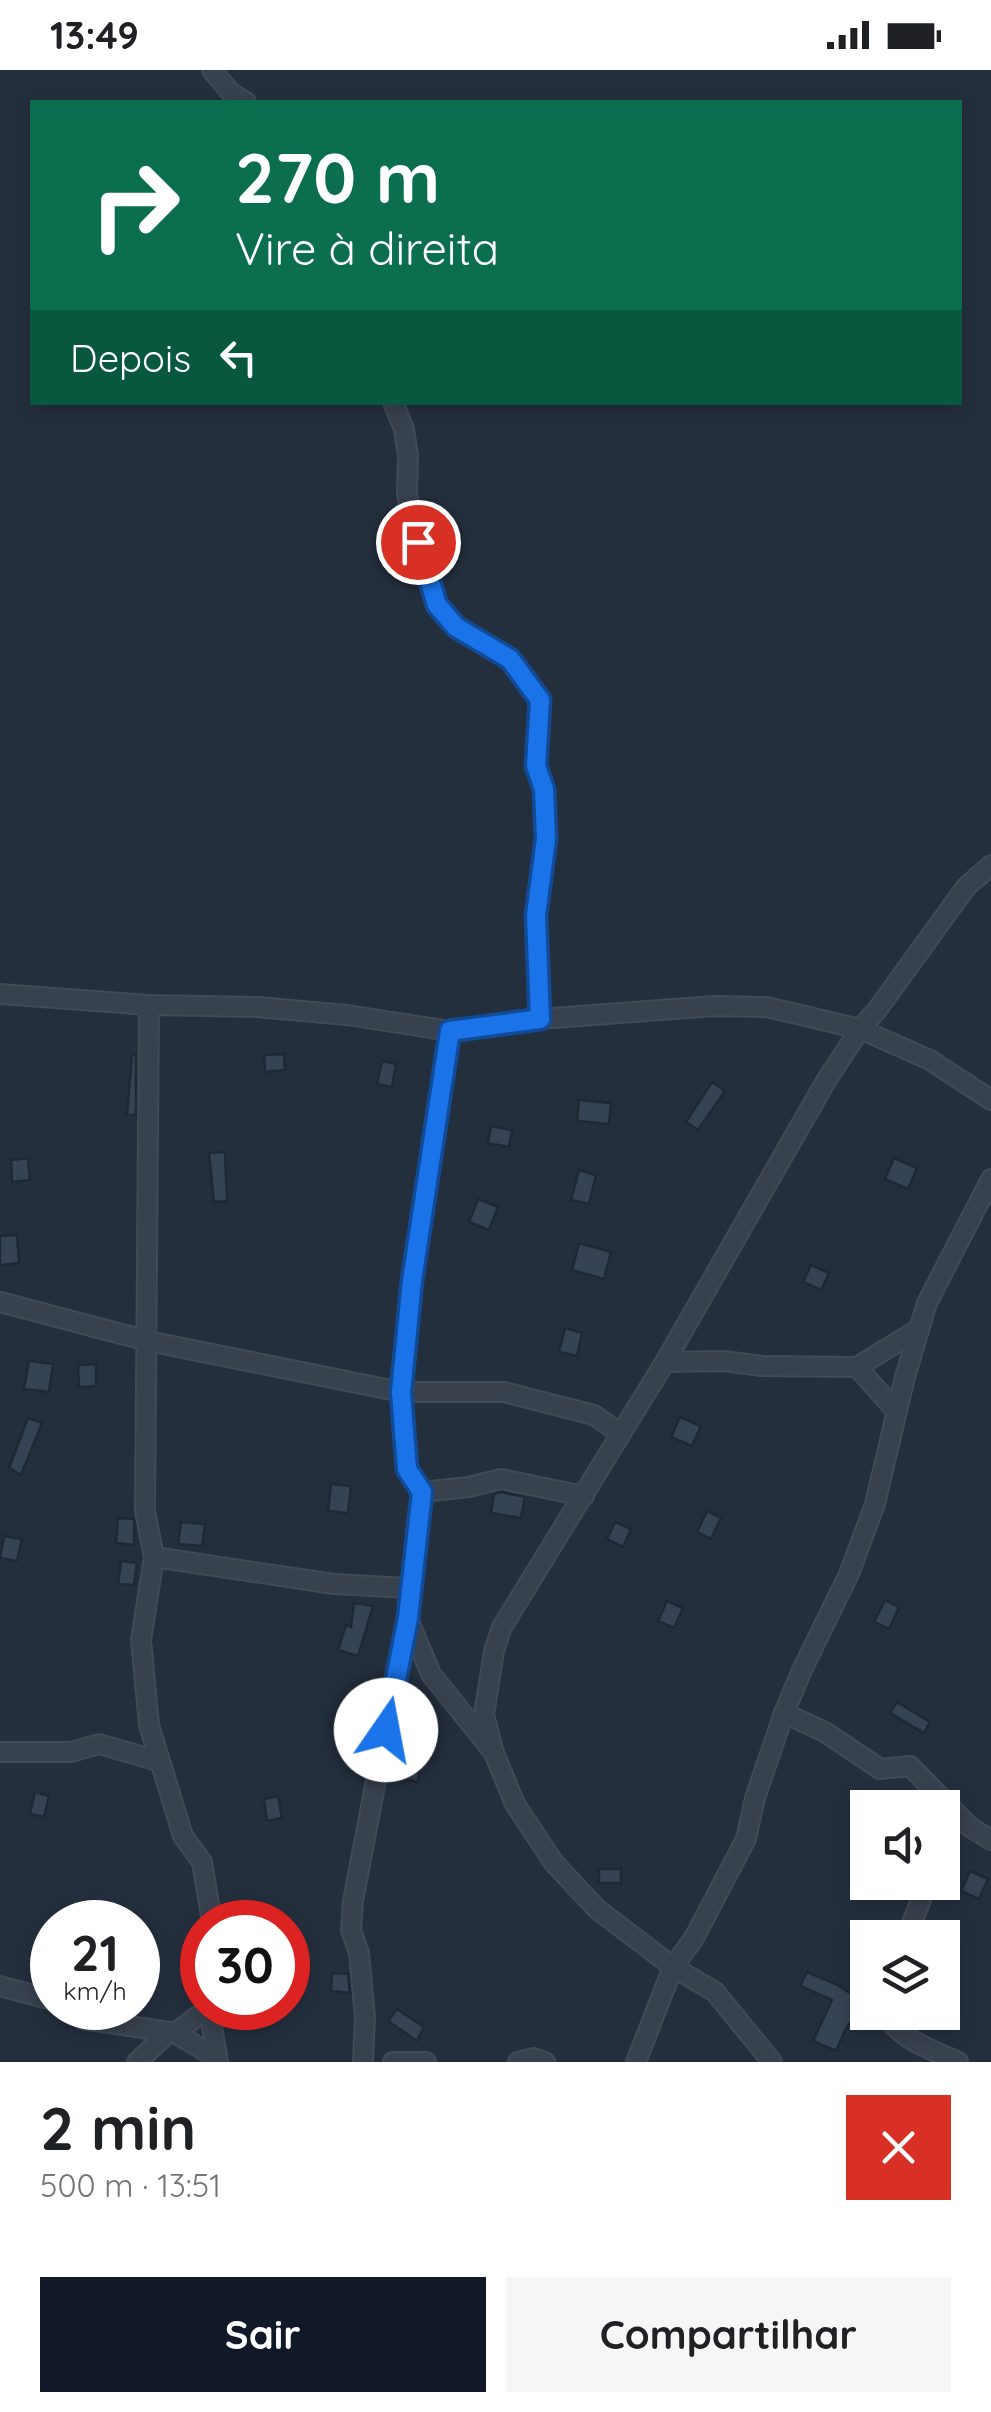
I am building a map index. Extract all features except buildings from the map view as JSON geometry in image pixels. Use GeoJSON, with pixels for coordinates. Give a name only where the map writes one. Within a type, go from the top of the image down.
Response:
{"type":"FeatureCollection","features":[{"type":"Feature","properties":{"kind":"street"},"geometry":{"type":"LineString","coordinates":[[212,70],[243,100]]}},
{"type":"Feature","properties":{"kind":"street"},"geometry":{"type":"LineString","coordinates":[[393,405],[406,442],[412,519],[437,605],[456,627],[510,659],[540,700],[536,766],[544,789],[546,839],[536,915],[540,1019]]}},
{"type":"Feature","properties":{"kind":"street"},"geometry":{"type":"LineString","coordinates":[[772,2062],[715,1992],[673,1968],[581,1896],[554,1863],[515,1804],[494,1754],[484,1715],[494,1651],[502,1627],[665,1362],[826,1081],[966,887],[991,865]]}},
{"type":"Feature","properties":{"kind":"street"},"geometry":{"type":"LineString","coordinates":[[0,994],[149,1005],[257,1006],[450,1031],[540,1019],[745,1006],[787,1011],[860,1029],[930,1060],[991,1100]]}},
{"type":"Feature","properties":{"kind":"street"},"geometry":{"type":"LineString","coordinates":[[149,1005],[145,1511],[154,1557],[141,1640],[149,1725],[158,1760],[183,1836],[202,1862],[208,1900]]}},
{"type":"Feature","properties":{"kind":"street"},"geometry":{"type":"LineString","coordinates":[[363,2062],[365,2017],[360,1952],[351,1930],[353,1901],[408,1618],[422,1492],[407,1469],[401,1392],[412,1281],[450,1031]]}},
{"type":"Feature","properties":{"kind":"street"},"geometry":{"type":"LineString","coordinates":[[636,2062],[673,1968],[694,1938],[746,1840],[755,1798],[784,1713],[830,1618],[875,1504],[919,1329],[932,1294],[991,1180]]}},
{"type":"Feature","properties":{"kind":"street"},"geometry":{"type":"LineString","coordinates":[[0,1302],[148,1341],[401,1392],[504,1392],[594,1415],[621,1434]]}},
{"type":"Feature","properties":{"kind":"street"},"geometry":{"type":"LineString","coordinates":[[665,1362],[724,1360],[762,1366],[856,1367],[919,1329]]}},
{"type":"Feature","properties":{"kind":"street"},"geometry":{"type":"LineString","coordinates":[[856,1367],[897,1412]]}},
{"type":"Feature","properties":{"kind":"street"},"geometry":{"type":"LineString","coordinates":[[594,1415],[639,1403]]}},
{"type":"Feature","properties":{"kind":"street"},"geometry":{"type":"LineString","coordinates":[[422,1492],[501,1479],[584,1496]]}},
{"type":"Feature","properties":{"kind":"street"},"geometry":{"type":"LineString","coordinates":[[154,1557],[334,1584],[409,1588]]}},
{"type":"Feature","properties":{"kind":"street"},"geometry":{"type":"LineString","coordinates":[[408,1618],[431,1674],[494,1754]]}},
{"type":"Feature","properties":{"kind":"street"},"geometry":{"type":"LineString","coordinates":[[784,1713],[825,1732],[880,1769],[910,1766],[933,1790]]}},
{"type":"Feature","properties":{"kind":"street"},"geometry":{"type":"LineString","coordinates":[[0,1752],[71,1752],[99,1744],[158,1760]]}},
{"type":"Feature","properties":{"kind":"street"},"geometry":{"type":"LineString","coordinates":[[960,1817],[991,1840]]}},
{"type":"Feature","properties":{"kind":"street"},"geometry":{"type":"LineString","coordinates":[[0,1986],[30,1994]]}},
{"type":"Feature","properties":{"kind":"street"},"geometry":{"type":"LineString","coordinates":[[137,2062],[180,2027]]}},
{"type":"Feature","properties":{"kind":"street"},"geometry":{"type":"LineString","coordinates":[[152,2030],[171,2033],[218,2060]]}},
{"type":"Feature","properties":{"kind":"street"},"geometry":{"type":"LineString","coordinates":[[213,2030],[218,2060]]}},
{"type":"Feature","properties":{"kind":"street"},"geometry":{"type":"LineString","coordinates":[[897,2030],[958,2062]]}},
{"type":"Feature","properties":{"kind":"street"},"geometry":{"type":"LineString","coordinates":[[518,2062],[534,2058],[545,2062]]}},
{"type":"Feature","properties":{"kind":"street"},"geometry":{"type":"LineString","coordinates":[[393,2062],[426,2062]]}},
{"type":"Feature","properties":{"kind":"route"},"geometry":{"type":"LineString","coordinates":[[386,1730],[408,1618],[422,1492],[407,1469],[401,1392],[412,1281],[450,1031],[540,1019],[536,915],[546,839],[544,789],[536,766],[540,700],[510,659],[456,627],[437,605],[418,542]]}}]}
